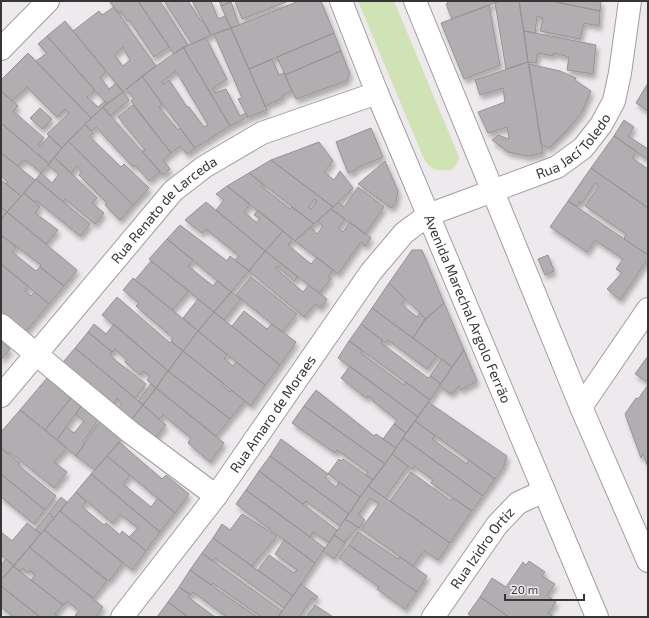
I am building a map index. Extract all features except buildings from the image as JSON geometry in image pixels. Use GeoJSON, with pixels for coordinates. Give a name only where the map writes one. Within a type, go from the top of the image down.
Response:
{"type":"FeatureCollection","features":[{"type":"Feature","properties":{"kind":"street"},"geometry":{"type":"LineString","coordinates":[[1,49],[48,1]]}},
{"type":"Feature","properties":{"kind":"street","name":"Avenida Marechal Argolo Ferrão"},"geometry":{"type":"LineString","coordinates":[[341,1],[377,94],[597,617]]}},
{"type":"Feature","properties":{"kind":"street"},"geometry":{"type":"LineString","coordinates":[[415,1],[494,191],[581,407],[648,561]]}},
{"type":"Feature","properties":{"kind":"street","name":"Rua Jací Toledo"},"geometry":{"type":"LineString","coordinates":[[428,215],[557,167],[583,148],[601,125],[614,101],[620,73],[630,1]]}},
{"type":"Feature","properties":{"kind":"street","name":"Rua Renato de Larceda"},"geometry":{"type":"LineString","coordinates":[[1,396],[173,191],[204,167],[262,133],[377,94]]}},
{"type":"Feature","properties":{"kind":"street","name":"Rua Amaro de Moraes"},"geometry":{"type":"LineString","coordinates":[[122,617],[216,496],[371,272],[404,232],[428,215]]}},
{"type":"Feature","properties":{"kind":"street"},"geometry":{"type":"LineString","coordinates":[[581,407],[648,309]]}},
{"type":"Feature","properties":{"kind":"street"},"geometry":{"type":"LineString","coordinates":[[1,325],[130,432],[216,496]]}},
{"type":"Feature","properties":{"kind":"street","name":"Rua Izidro Ortiz"},"geometry":{"type":"LineString","coordinates":[[433,617],[497,525],[518,503],[544,491]]}},
{"type":"Feature","properties":{"kind":"green space"},"geometry":{"type":"Polygon","coordinates":[[[358,1],[394,1],[459,157],[458,162],[452,170],[432,168],[424,159],[358,1]]]}}]}
